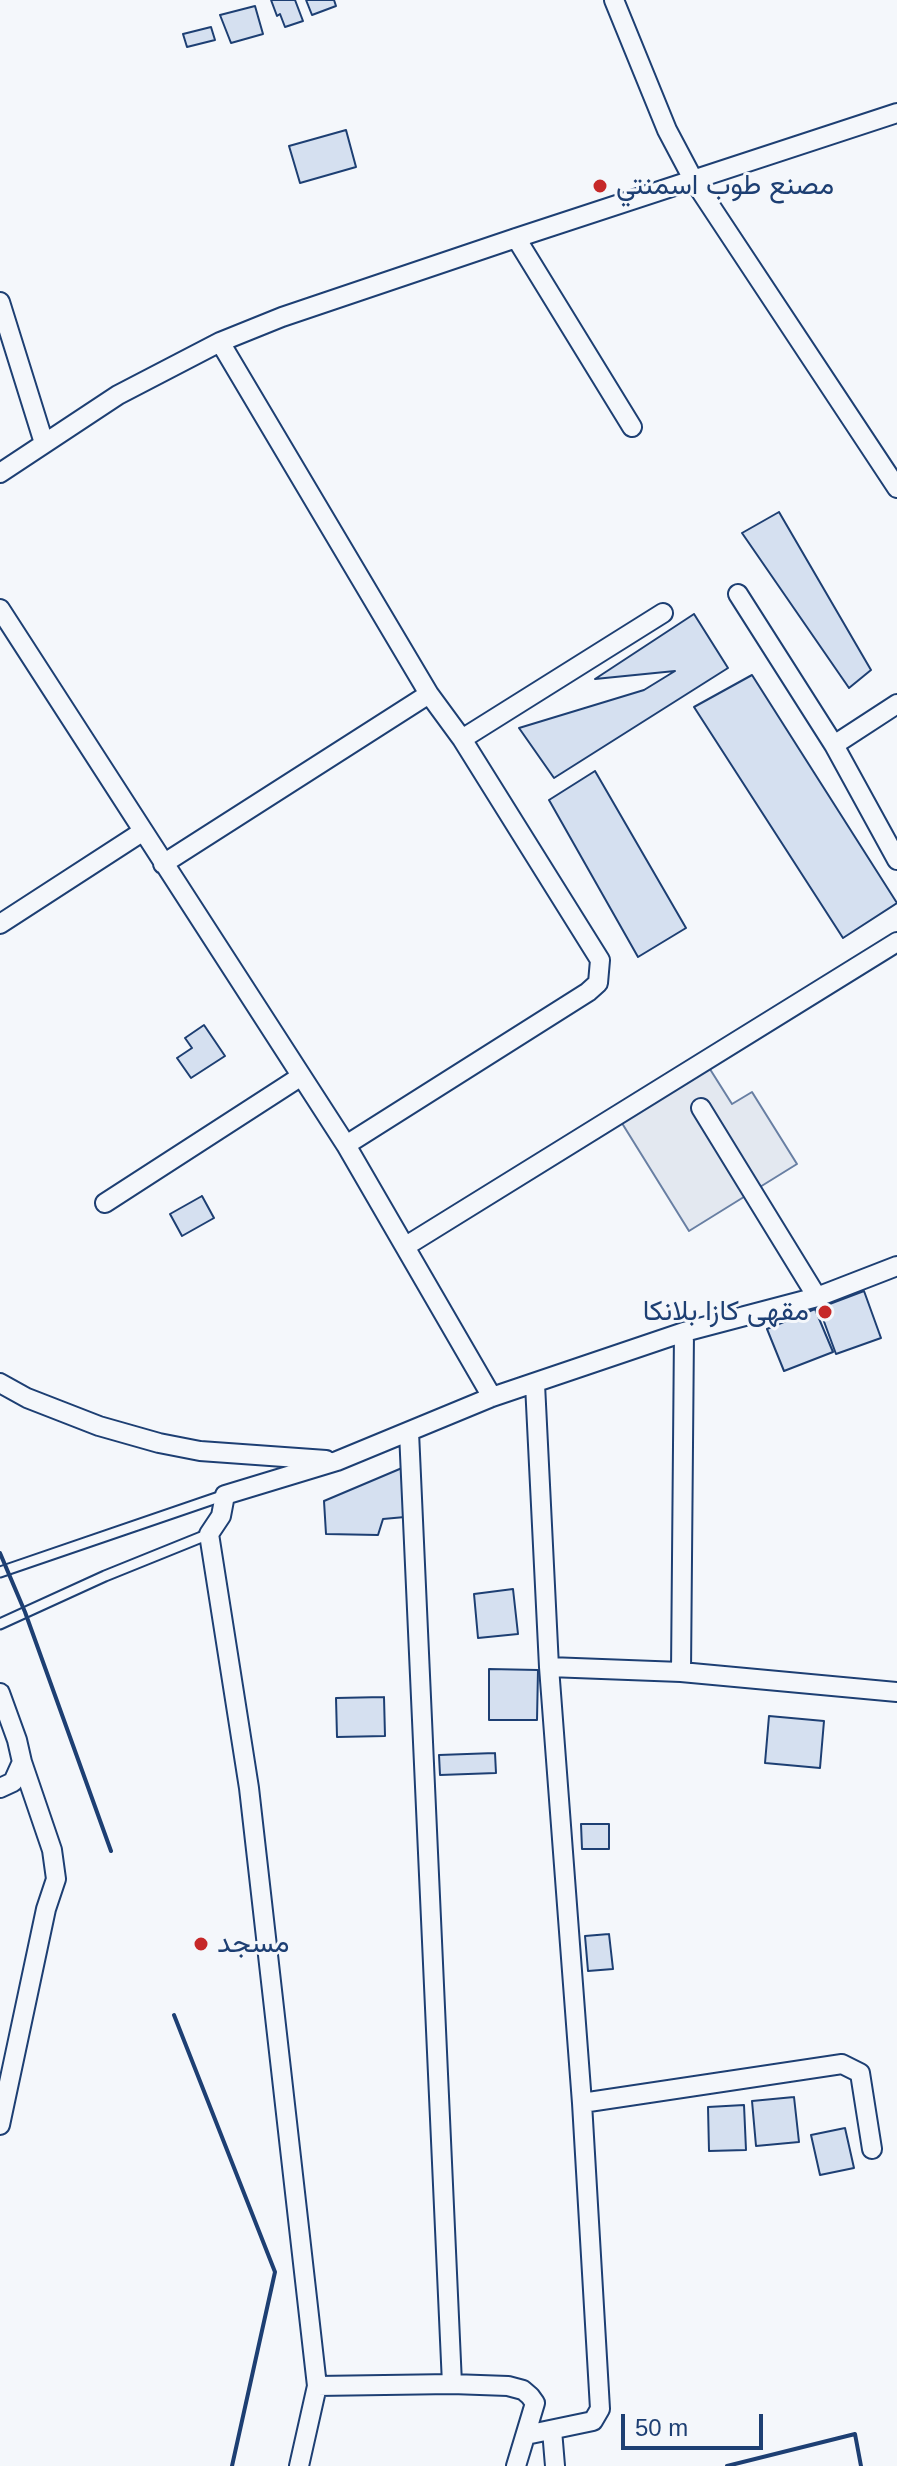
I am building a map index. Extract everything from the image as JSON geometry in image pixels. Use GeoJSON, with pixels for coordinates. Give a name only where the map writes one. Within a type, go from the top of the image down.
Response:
{"type":"FeatureCollection","features":[{"type":"Feature","properties":{"kind":"street"},"geometry":{"type":"LineString","coordinates":[[614,0],[667,130],[694,181],[897,488]]}},
{"type":"Feature","properties":{"kind":"street"},"geometry":{"type":"LineString","coordinates":[[0,473],[118,395],[220,342],[282,317],[897,113]]}},
{"type":"Feature","properties":{"kind":"street"},"geometry":{"type":"LineString","coordinates":[[516,238],[632,427]]}},
{"type":"Feature","properties":{"kind":"street"},"geometry":{"type":"LineString","coordinates":[[0,302],[44,443]]}},
{"type":"Feature","properties":{"kind":"street"},"geometry":{"type":"LineString","coordinates":[[220,342],[429,694],[462,739],[600,960],[598,983],[346,1145]]}},
{"type":"Feature","properties":{"kind":"street"},"geometry":{"type":"LineString","coordinates":[[738,594],[834,745],[897,860]]}},
{"type":"Feature","properties":{"kind":"street"},"geometry":{"type":"LineString","coordinates":[[0,609],[346,1145],[492,1397]]}},
{"type":"Feature","properties":{"kind":"street"},"geometry":{"type":"LineString","coordinates":[[462,739],[663,613]]}},
{"type":"Feature","properties":{"kind":"street"},"geometry":{"type":"LineString","coordinates":[[163,864],[429,694]]}},
{"type":"Feature","properties":{"kind":"street"},"geometry":{"type":"LineString","coordinates":[[834,745],[897,704]]}},
{"type":"Feature","properties":{"kind":"street"},"geometry":{"type":"LineString","coordinates":[[0,924],[142,832]]}},
{"type":"Feature","properties":{"kind":"street"},"geometry":{"type":"LineString","coordinates":[[406,1246],[897,942]]}},
{"type":"Feature","properties":{"kind":"street"},"geometry":{"type":"LineString","coordinates":[[105,1203],[300,1077]]}},
{"type":"Feature","properties":{"kind":"street"},"geometry":{"type":"LineString","coordinates":[[701,1108],[817,1297]]}},
{"type":"Feature","properties":{"kind":"street"},"geometry":{"type":"LineString","coordinates":[[299,2466],[317,2386],[249,1788],[209,1534],[221,1516],[225,1495],[337,1461],[492,1397],[684,1332],[817,1297],[897,1266]]}},
{"type":"Feature","properties":{"kind":"street"},"geometry":{"type":"LineString","coordinates":[[681,1672],[684,1332]]}},
{"type":"Feature","properties":{"kind":"street"},"geometry":{"type":"LineString","coordinates":[[0,1383],[27,1398],[99,1426],[159,1443],[200,1451],[337,1461]]}},
{"type":"Feature","properties":{"kind":"street"},"geometry":{"type":"LineString","coordinates":[[526,2435],[593,2421],[600,2409],[582,2103],[549,1667],[535,1384]]}},
{"type":"Feature","properties":{"kind":"street"},"geometry":{"type":"LineString","coordinates":[[409,1432],[452,2384]]}},
{"type":"Feature","properties":{"kind":"street"},"geometry":{"type":"LineString","coordinates":[[549,1667],[681,1672],[897,1692]]}},
{"type":"Feature","properties":{"kind":"street"},"geometry":{"type":"LineString","coordinates":[[0,1693],[52,1850],[56,1879],[46,1909],[0,2125]]}},
{"type":"Feature","properties":{"kind":"street"},"geometry":{"type":"LineString","coordinates":[[0,1788],[13,1782],[22,1762]]}},
{"type":"Feature","properties":{"kind":"street"},"geometry":{"type":"LineString","coordinates":[[582,2103],[842,2064],[860,2073],[872,2149]]}},
{"type":"Feature","properties":{"kind":"street"},"geometry":{"type":"LineString","coordinates":[[317,2386],[452,2384],[508,2386],[523,2390],[535,2403],[516,2466]]}},
{"type":"Feature","properties":{"kind":"street"},"geometry":{"type":"LineString","coordinates":[[552,2430],[555,2466]]}},
{"type":"Feature","properties":{"kind":"lane"},"geometry":{"type":"LineString","coordinates":[[0,1572],[225,1495]]}},
{"type":"Feature","properties":{"kind":"lane"},"geometry":{"type":"LineString","coordinates":[[0,1624],[209,1534]]}},
{"type":"Feature","properties":{"kind":"shaded area"},"geometry":{"type":"Polygon","coordinates":[[[708,1066],[732,1104],[752,1092],[797,1164],[689,1231],[620,1120],[708,1066]]]}},
{"type":"Feature","properties":{"kind":"building"},"geometry":{"type":"Polygon","coordinates":[[[271,0],[295,0],[303,21],[285,27],[271,0]]]}},
{"type":"Feature","properties":{"kind":"building"},"geometry":{"type":"Polygon","coordinates":[[[306,0],[334,0],[336,6],[312,15],[306,0]]]}},
{"type":"Feature","properties":{"kind":"building"},"geometry":{"type":"Polygon","coordinates":[[[255,6],[263,34],[231,43],[220,15],[255,6]]]}},
{"type":"Feature","properties":{"kind":"building"},"geometry":{"type":"Polygon","coordinates":[[[211,27],[215,40],[187,47],[183,34],[211,27]]]}},
{"type":"Feature","properties":{"kind":"building"},"geometry":{"type":"Polygon","coordinates":[[[346,130],[356,167],[300,183],[289,146],[346,130]]]}},
{"type":"Feature","properties":{"kind":"building"},"geometry":{"type":"Polygon","coordinates":[[[779,512],[871,670],[849,688],[742,533],[779,512]]]}},
{"type":"Feature","properties":{"kind":"building"},"geometry":{"type":"Polygon","coordinates":[[[694,614],[728,668],[554,778],[519,728],[644,690],[675,671],[595,679],[694,614]]]}},
{"type":"Feature","properties":{"kind":"building"},"geometry":{"type":"Polygon","coordinates":[[[752,675],[897,903],[843,938],[694,707],[752,675]]]}},
{"type":"Feature","properties":{"kind":"building"},"geometry":{"type":"Polygon","coordinates":[[[595,771],[686,928],[638,957],[549,800],[595,771]]]}},
{"type":"Feature","properties":{"kind":"building"},"geometry":{"type":"Polygon","coordinates":[[[204,1025],[225,1056],[191,1078],[177,1058],[192,1048],[185,1038],[204,1025]]]}},
{"type":"Feature","properties":{"kind":"building"},"geometry":{"type":"Polygon","coordinates":[[[202,1196],[214,1218],[182,1236],[170,1214],[202,1196]]]}},
{"type":"Feature","properties":{"kind":"building"},"geometry":{"type":"Polygon","coordinates":[[[864,1291],[881,1338],[836,1354],[819,1308],[864,1291]]]}},
{"type":"Feature","properties":{"kind":"building"},"geometry":{"type":"Polygon","coordinates":[[[815,1309],[833,1352],[784,1371],[767,1329],[815,1309]]]}},
{"type":"Feature","properties":{"kind":"building"},"geometry":{"type":"Polygon","coordinates":[[[402,1468],[405,1517],[383,1519],[378,1535],[326,1534],[324,1501],[402,1468]]]}},
{"type":"Feature","properties":{"kind":"building"},"geometry":{"type":"Polygon","coordinates":[[[513,1589],[518,1634],[478,1638],[474,1594],[513,1589]]]}},
{"type":"Feature","properties":{"kind":"building"},"geometry":{"type":"Polygon","coordinates":[[[489,1669],[538,1670],[537,1720],[489,1720],[489,1669]]]}},
{"type":"Feature","properties":{"kind":"building"},"geometry":{"type":"Polygon","coordinates":[[[384,1697],[385,1736],[337,1737],[336,1698],[384,1697]]]}},
{"type":"Feature","properties":{"kind":"building"},"geometry":{"type":"Polygon","coordinates":[[[769,1716],[824,1721],[820,1768],[765,1763],[769,1716]]]}},
{"type":"Feature","properties":{"kind":"building"},"geometry":{"type":"Polygon","coordinates":[[[495,1753],[496,1773],[440,1775],[439,1755],[495,1753]]]}},
{"type":"Feature","properties":{"kind":"building"},"geometry":{"type":"Polygon","coordinates":[[[581,1824],[609,1824],[609,1849],[582,1849],[581,1824]]]}},
{"type":"Feature","properties":{"kind":"building"},"geometry":{"type":"Polygon","coordinates":[[[609,1934],[613,1969],[588,1971],[585,1936],[609,1934]]]}},
{"type":"Feature","properties":{"kind":"building"},"geometry":{"type":"Polygon","coordinates":[[[794,2097],[799,2142],[756,2146],[752,2101],[794,2097]]]}},
{"type":"Feature","properties":{"kind":"building"},"geometry":{"type":"Polygon","coordinates":[[[744,2105],[746,2150],[709,2151],[708,2107],[744,2105]]]}},
{"type":"Feature","properties":{"kind":"building"},"geometry":{"type":"Polygon","coordinates":[[[845,2128],[854,2168],[820,2175],[811,2135],[845,2128]]]}},
{"type":"Feature","properties":{"kind":"wall"},"geometry":{"type":"LineString","coordinates":[[0,1553],[25,1612],[111,1851]]}},
{"type":"Feature","properties":{"kind":"wall"},"geometry":{"type":"LineString","coordinates":[[174,2015],[275,2272],[232,2466]]}},
{"type":"Feature","properties":{"kind":"wall"},"geometry":{"type":"LineString","coordinates":[[727,2466],[855,2434],[861,2466]]}},
{"type":"Feature","properties":{"kind":"place","name":"مصنع طوب اسمنتي"},"geometry":{"type":"Point","coordinates":[600,186]}},
{"type":"Feature","properties":{"kind":"place","name":"مقهى كازا بلانكا"},"geometry":{"type":"Point","coordinates":[825,1312]}},
{"type":"Feature","properties":{"kind":"place","name":"مسجد"},"geometry":{"type":"Point","coordinates":[201,1944]}}]}
